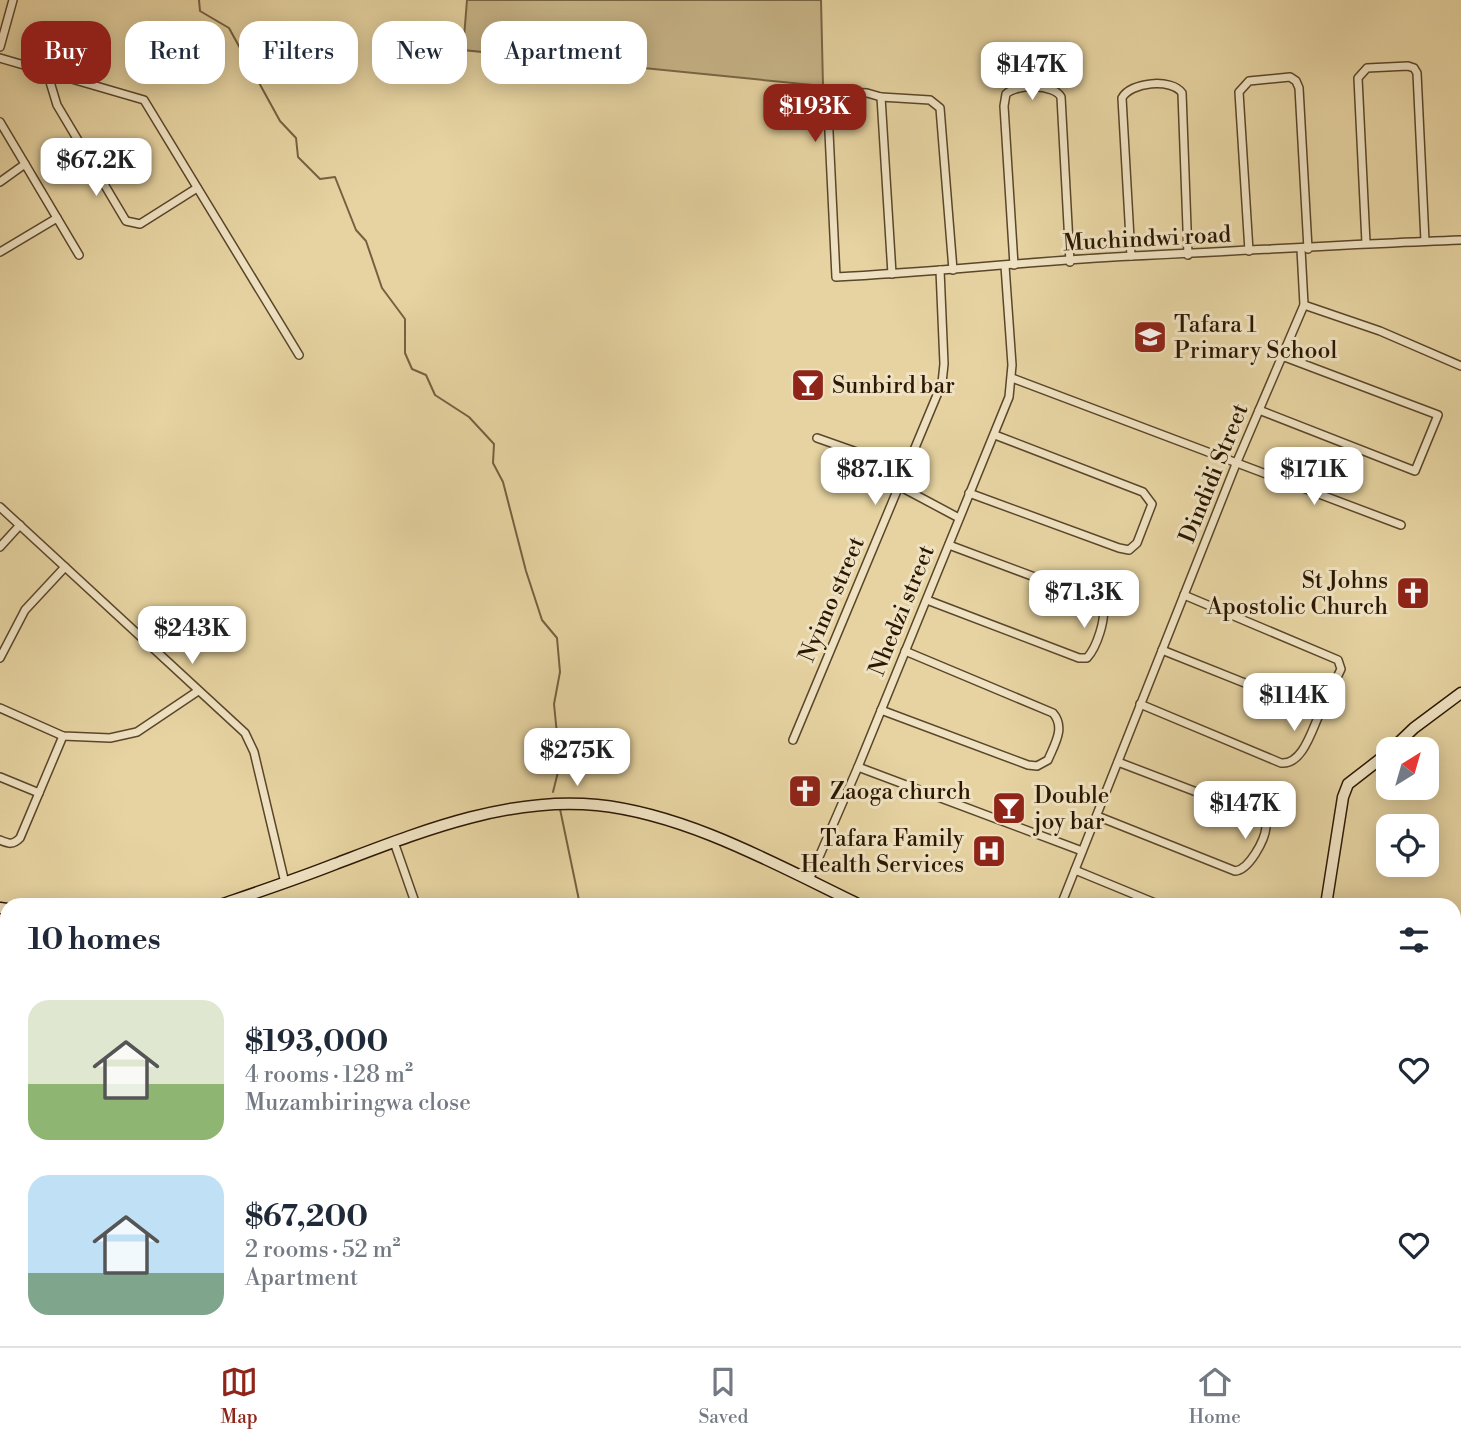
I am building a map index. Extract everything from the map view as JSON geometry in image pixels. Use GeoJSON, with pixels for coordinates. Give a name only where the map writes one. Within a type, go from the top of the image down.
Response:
{"type":"FeatureCollection","features":[{"type":"Feature","properties":{"kind":"street"},"geometry":{"type":"LineString","coordinates":[[0,47],[13,0]]}},
{"type":"Feature","properties":{"kind":"street"},"geometry":{"type":"LineString","coordinates":[[0,58],[21,64]]}},
{"type":"Feature","properties":{"kind":"street"},"geometry":{"type":"LineString","coordinates":[[1366,243],[1358,78],[1367,68],[1408,66],[1414,68],[1417,73],[1425,241]]}},
{"type":"Feature","properties":{"kind":"street","name":"Dindidi Street"},"geometry":{"type":"LineString","coordinates":[[1064,898],[1236,464],[1304,305],[1305,249],[1299,88],[1296,81],[1290,78],[1249,80],[1239,92],[1249,251]]}},
{"type":"Feature","properties":{"kind":"street"},"geometry":{"type":"LineString","coordinates":[[1131,256],[1122,98],[1125,92],[1134,87],[1170,83],[1178,86],[1182,93],[1188,255]]}},
{"type":"Feature","properties":{"kind":"street"},"geometry":{"type":"LineString","coordinates":[[51,84],[57,105],[127,221],[140,224],[197,188]]}},
{"type":"Feature","properties":{"kind":"street"},"geometry":{"type":"LineString","coordinates":[[89,84],[144,100],[299,355]]}},
{"type":"Feature","properties":{"kind":"street"},"geometry":{"type":"LineString","coordinates":[[1014,265],[1004,106],[1006,93],[1014,88],[1049,87],[1061,97],[1070,261]]}},
{"type":"Feature","properties":{"kind":"street","name":"Muchindwi road"},"geometry":{"type":"LineString","coordinates":[[881,97],[867,93],[827,91],[836,277],[1131,256],[1461,240]]}},
{"type":"Feature","properties":{"kind":"street"},"geometry":{"type":"LineString","coordinates":[[892,274],[881,97],[930,100],[940,108],[953,270]]}},
{"type":"Feature","properties":{"kind":"street"},"geometry":{"type":"LineString","coordinates":[[0,122],[79,255]]}},
{"type":"Feature","properties":{"kind":"street"},"geometry":{"type":"LineString","coordinates":[[0,182],[25,164]]}},
{"type":"Feature","properties":{"kind":"street"},"geometry":{"type":"LineString","coordinates":[[0,252],[57,218]]}},
{"type":"Feature","properties":{"kind":"street","name":"Nhedzi street"},"geometry":{"type":"LineString","coordinates":[[809,880],[1009,397],[1012,378],[1005,266]]}},
{"type":"Feature","properties":{"kind":"street","name":"Nyimo street"},"geometry":{"type":"LineString","coordinates":[[793,740],[942,383],[944,373],[940,270]]}},
{"type":"Feature","properties":{"kind":"street"},"geometry":{"type":"LineString","coordinates":[[1304,305],[1380,331],[1461,366]]}},
{"type":"Feature","properties":{"kind":"street"},"geometry":{"type":"LineString","coordinates":[[1259,410],[1415,471],[1438,415],[1282,356]]}},
{"type":"Feature","properties":{"kind":"street"},"geometry":{"type":"LineString","coordinates":[[1012,378],[1401,525]]}},
{"type":"Feature","properties":{"kind":"street"},"geometry":{"type":"LineString","coordinates":[[970,493],[1119,548],[1129,550],[1137,543],[1152,504],[1143,492],[995,435]]}},
{"type":"Feature","properties":{"kind":"street"},"geometry":{"type":"LineString","coordinates":[[817,438],[905,469]]}},
{"type":"Feature","properties":{"kind":"street"},"geometry":{"type":"LineString","coordinates":[[899,486],[959,518]]}},
{"type":"Feature","properties":{"kind":"street"},"geometry":{"type":"LineString","coordinates":[[0,507],[244,733],[254,752],[285,883]]}},
{"type":"Feature","properties":{"kind":"street"},"geometry":{"type":"LineString","coordinates":[[0,547],[20,525]]}},
{"type":"Feature","properties":{"kind":"street"},"geometry":{"type":"LineString","coordinates":[[927,600],[1079,658],[1087,657],[1093,652],[1104,612],[1103,605],[1096,600],[949,545]]}},
{"type":"Feature","properties":{"kind":"street"},"geometry":{"type":"LineString","coordinates":[[0,659],[25,610],[65,567]]}},
{"type":"Feature","properties":{"kind":"street"},"geometry":{"type":"LineString","coordinates":[[1140,704],[1288,764],[1303,748],[1341,669],[1338,660],[1184,595]]}},
{"type":"Feature","properties":{"kind":"street"},"geometry":{"type":"LineString","coordinates":[[1162,650],[1320,713]]}},
{"type":"Feature","properties":{"kind":"street"},"geometry":{"type":"LineString","coordinates":[[881,710],[1028,765],[1037,765],[1048,760],[1059,734],[1058,718],[1053,713],[905,651]]}},
{"type":"Feature","properties":{"kind":"street"},"geometry":{"type":"LineString","coordinates":[[0,708],[63,736],[106,738],[137,732],[198,691]]}},
{"type":"Feature","properties":{"kind":"street"},"geometry":{"type":"LineString","coordinates":[[1405,737],[1461,693]]}},
{"type":"Feature","properties":{"kind":"street"},"geometry":{"type":"LineString","coordinates":[[0,840],[15,843],[20,838],[63,736]]}},
{"type":"Feature","properties":{"kind":"street"},"geometry":{"type":"LineString","coordinates":[[1097,816],[1240,871],[1249,864],[1265,830],[1266,822],[1262,817],[1118,762]]}},
{"type":"Feature","properties":{"kind":"street"},"geometry":{"type":"LineString","coordinates":[[1327,898],[1343,797],[1348,784],[1376,762]]}},
{"type":"Feature","properties":{"kind":"street"},"geometry":{"type":"LineString","coordinates":[[858,767],[1083,851]]}},
{"type":"Feature","properties":{"kind":"street"},"geometry":{"type":"LineString","coordinates":[[0,777],[39,793]]}},
{"type":"Feature","properties":{"kind":"street"},"geometry":{"type":"LineString","coordinates":[[241,898],[394,842],[466,819],[513,809],[568,803],[632,811],[677,824],[749,852],[846,898]]}},
{"type":"Feature","properties":{"kind":"street"},"geometry":{"type":"LineString","coordinates":[[394,842],[414,898]]}},
{"type":"Feature","properties":{"kind":"street"},"geometry":{"type":"LineString","coordinates":[[1075,870],[1143,898]]}},
{"type":"Feature","properties":{"kind":"shaded area"},"geometry":{"type":"Polygon","coordinates":[[[467,0],[821,0],[823,86],[647,68],[647,21],[481,21],[481,52],[467,50],[467,0]]]}},
{"type":"Feature","properties":{"kind":"waterway"},"geometry":{"type":"LineString","coordinates":[[199,0],[200,11],[229,28],[280,121],[296,138],[298,157],[320,179],[335,177],[356,230],[366,241],[382,288],[405,319],[405,353],[412,369],[426,375],[435,395],[469,417],[494,444],[493,463],[503,482],[526,571],[542,620],[557,638],[560,672],[554,704],[560,764],[553,792]]}},
{"type":"Feature","properties":{"kind":"waterway"},"geometry":{"type":"LineString","coordinates":[[560,809],[579,898]]}},
{"type":"Feature","properties":{"kind":"place","name":"Tafara 1 Primary School"},"geometry":{"type":"Point","coordinates":[1150,337]}},
{"type":"Feature","properties":{"kind":"place","name":"Sunbird bar"},"geometry":{"type":"Point","coordinates":[808,385]}},
{"type":"Feature","properties":{"kind":"place","name":"St Johns Apostolic Church"},"geometry":{"type":"Point","coordinates":[1413,593]}},
{"type":"Feature","properties":{"kind":"place","name":"Zaoga church"},"geometry":{"type":"Point","coordinates":[805,791]}},
{"type":"Feature","properties":{"kind":"place","name":"Double joy bar"},"geometry":{"type":"Point","coordinates":[1009,808]}},
{"type":"Feature","properties":{"kind":"place","name":"Tafara Family Health Services"},"geometry":{"type":"Point","coordinates":[989,851]}}]}
